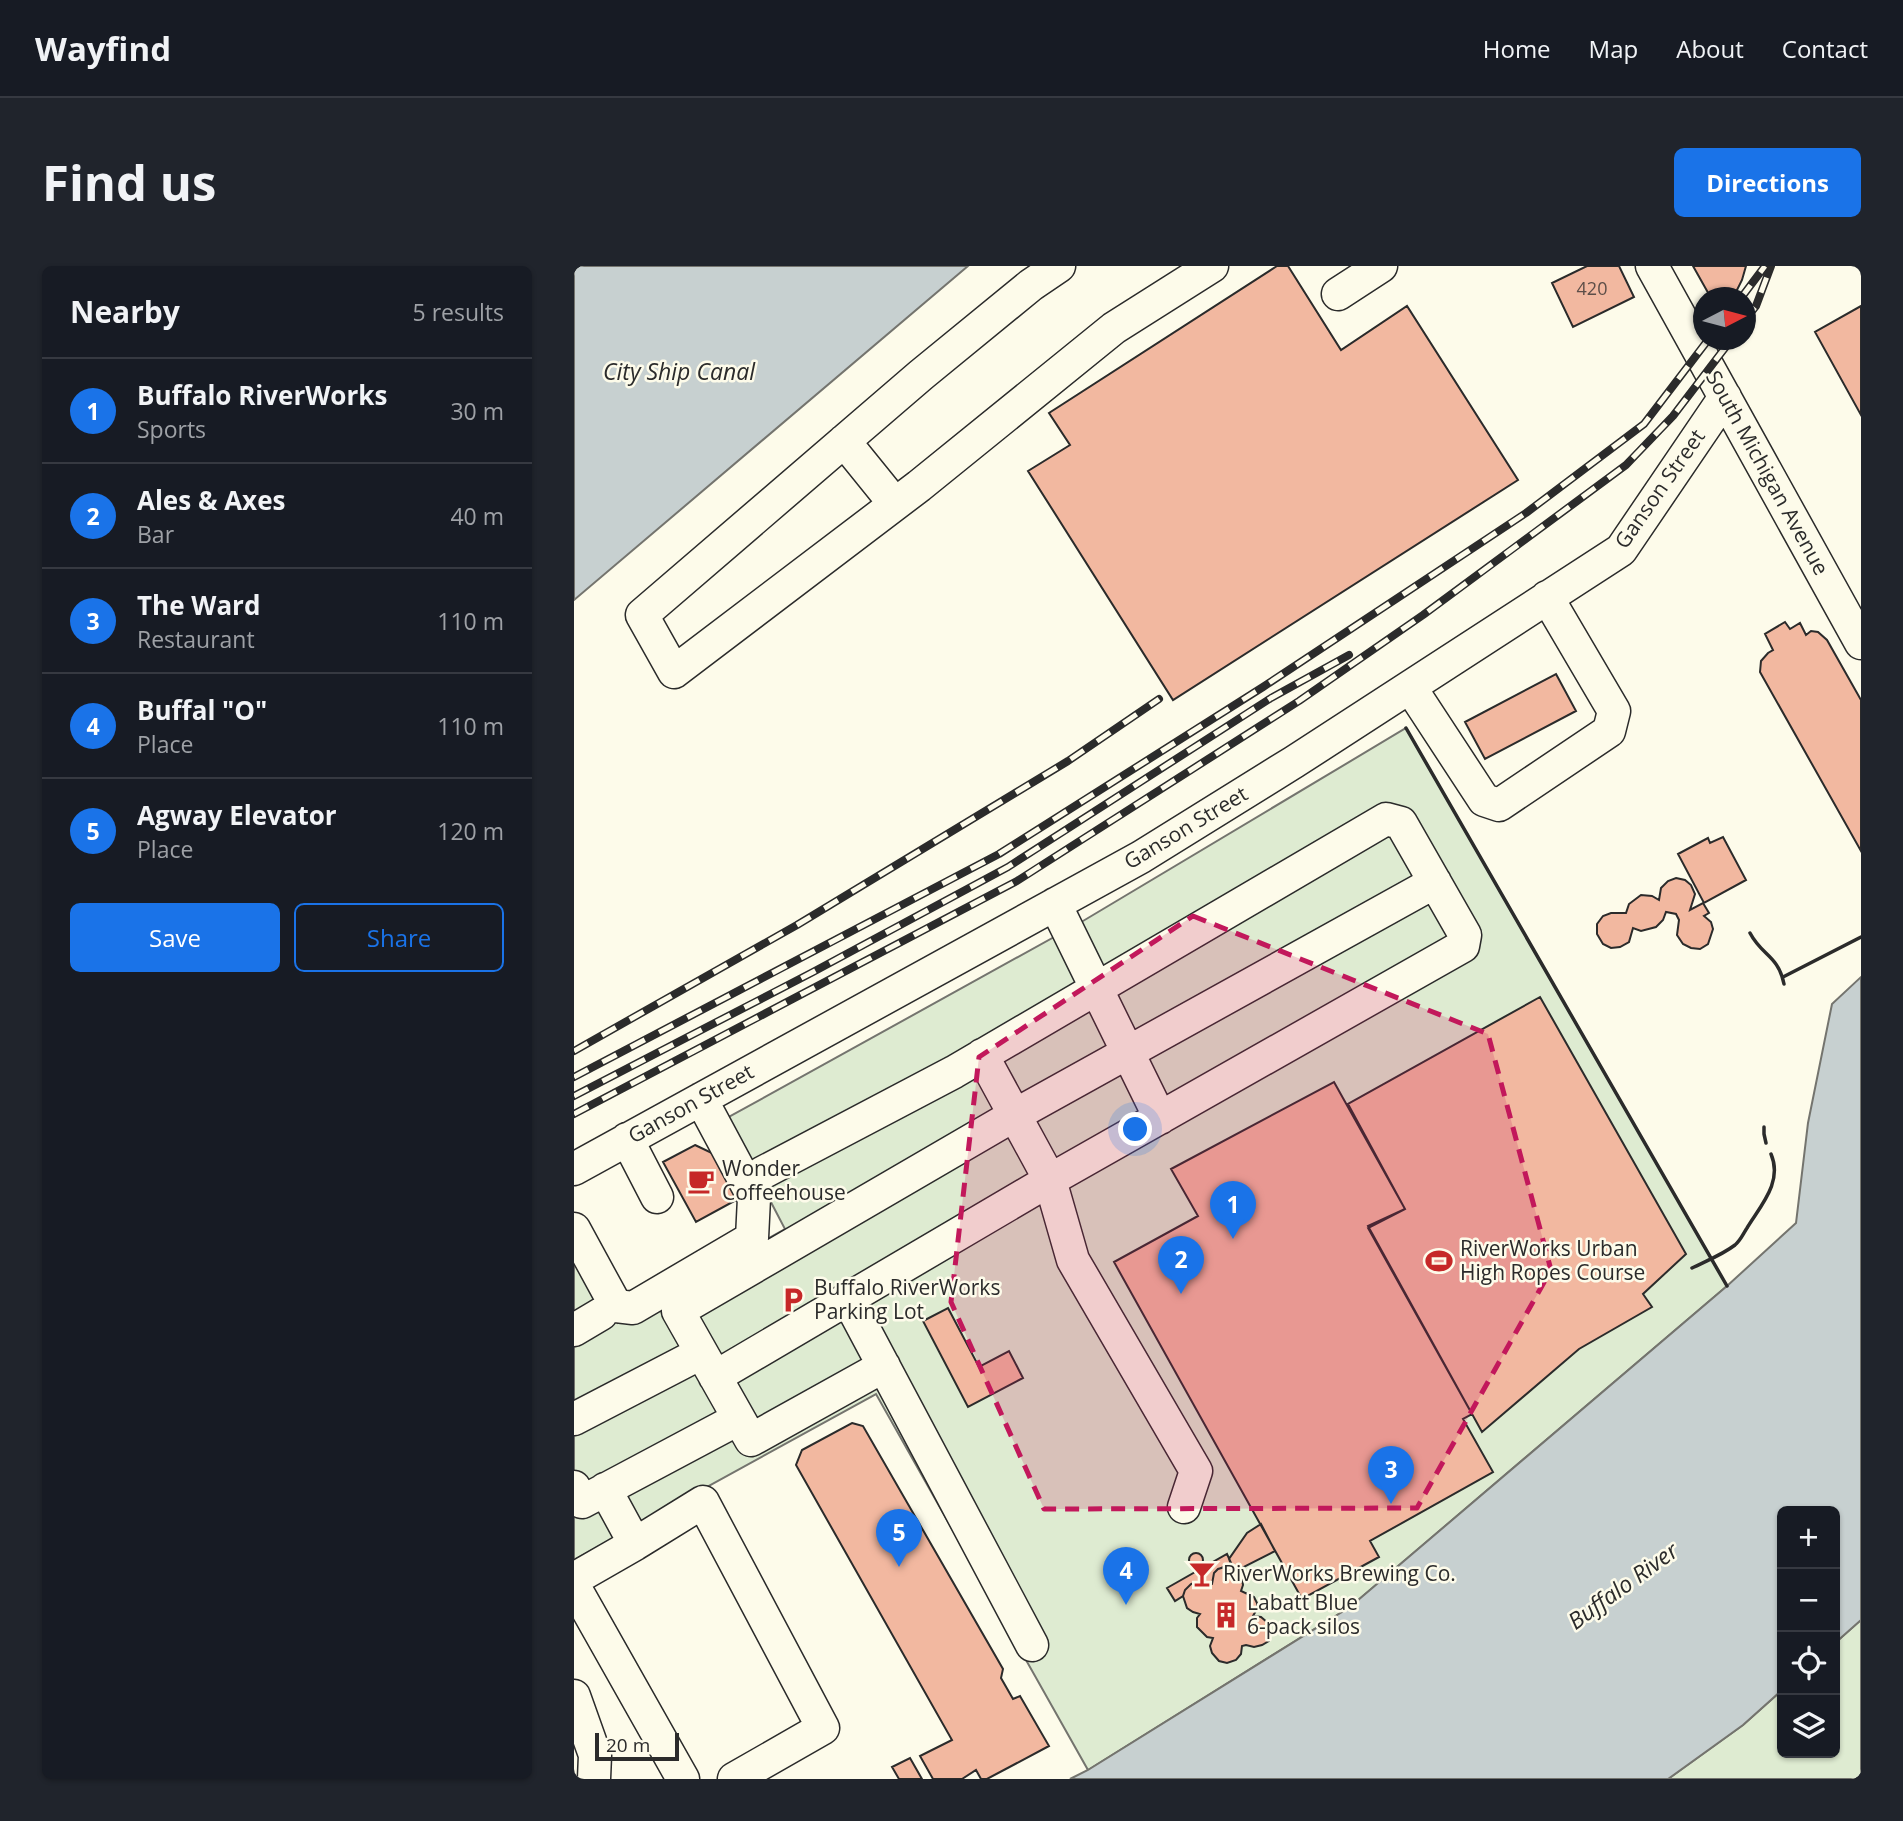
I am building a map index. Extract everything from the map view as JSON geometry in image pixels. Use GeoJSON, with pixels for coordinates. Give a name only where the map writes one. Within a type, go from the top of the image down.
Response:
{"type":"FeatureCollection","features":[{"type":"Feature","properties":{"kind":"street"},"geometry":{"type":"LineString","coordinates":[[1059,266],[1031,285],[844,440],[642,614],[674,672],[895,504],[1114,327],[1212,266]]}},
{"type":"Feature","properties":{"kind":"street"},"geometry":{"type":"LineString","coordinates":[[1338,294],[1381,266]]}},
{"type":"Feature","properties":{"kind":"street","name":"South Michigan Avenue"},"geometry":{"type":"LineString","coordinates":[[1651,266],[1861,643]]}},
{"type":"Feature","properties":{"kind":"street","name":"Ganson Street"},"geometry":{"type":"LineString","coordinates":[[574,1168],[1164,842],[1294,762],[1621,550],[1725,397]]}},
{"type":"Feature","properties":{"kind":"street"},"geometry":{"type":"LineString","coordinates":[[844,440],[895,504]]}},
{"type":"Feature","properties":{"kind":"street"},"geometry":{"type":"LineString","coordinates":[[1410,687],[1484,800],[1499,805],[1609,731],[1614,711],[1548,597]]}},
{"type":"Feature","properties":{"kind":"street"},"geometry":{"type":"LineString","coordinates":[[574,1419],[708,1365],[848,1299],[1050,1180],[1463,946],[1465,936],[1401,823],[1386,819],[982,1055],[762,1173]]}},
{"type":"Feature","properties":{"kind":"street"},"geometry":{"type":"LineString","coordinates":[[884,1366],[751,1440],[678,1311],[1014,1115],[1435,882]]}},
{"type":"Feature","properties":{"kind":"street"},"geometry":{"type":"LineString","coordinates":[[1055,904],[1160,1118]]}},
{"type":"Feature","properties":{"kind":"street"},"geometry":{"type":"LineString","coordinates":[[982,1055],[1050,1180],[1073,1260],[1196,1471],[1184,1507]]}},
{"type":"Feature","properties":{"kind":"street"},"geometry":{"type":"LineString","coordinates":[[574,1230],[616,1306],[633,1308],[752,1238],[754,1198],[701,1099]]}},
{"type":"Feature","properties":{"kind":"street"},"geometry":{"type":"LineString","coordinates":[[627,1139],[657,1197]]}},
{"type":"Feature","properties":{"kind":"street"},"geometry":{"type":"LineString","coordinates":[[848,1299],[1032,1645]]}},
{"type":"Feature","properties":{"kind":"street"},"geometry":{"type":"LineString","coordinates":[[574,1330],[601,1314]]}},
{"type":"Feature","properties":{"kind":"street"},"geometry":{"type":"LineString","coordinates":[[635,1544],[584,1496],[738,1419]]}},
{"type":"Feature","properties":{"kind":"street"},"geometry":{"type":"LineString","coordinates":[[574,1579],[703,1502],[824,1728],[734,1779]]}},
{"type":"Feature","properties":{"kind":"street"},"geometry":{"type":"LineString","coordinates":[[574,1586],[683,1779]]}},
{"type":"Feature","properties":{"kind":"street"},"geometry":{"type":"LineString","coordinates":[[574,1696],[595,1755],[594,1779]]}},
{"type":"Feature","properties":{"kind":"highlighted area"},"geometry":{"type":"Polygon","coordinates":[[[1193,916],[1488,1034],[1551,1270],[1417,1508],[1044,1509],[951,1302],[979,1057],[1193,916]]]}},
{"type":"Feature","properties":{"kind":"green space"},"geometry":{"type":"Polygon","coordinates":[[[1406,728],[1727,1286],[1350,1607],[1088,1770],[876,1394],[574,1560],[574,1249],[618,1323],[785,1229],[727,1118],[1083,921],[1406,728]]]}},
{"type":"Feature","properties":{"kind":"green space"},"geometry":{"type":"Polygon","coordinates":[[[1861,1620],[1861,1779],[1668,1779],[1743,1725],[1777,1694],[1777,1758],[1840,1758],[1840,1639],[1861,1620]]]}},
{"type":"Feature","properties":{"kind":"water","name":"City Ship Canal"},"geometry":{"type":"Polygon","coordinates":[[[574,266],[968,266],[574,600],[574,266]]]}},
{"type":"Feature","properties":{"kind":"water","name":"Buffalo River"},"geometry":{"type":"Polygon","coordinates":[[[1861,977],[1861,1620],[1840,1639],[1840,1506],[1777,1506],[1777,1694],[1743,1725],[1668,1779],[1070,1779],[1350,1607],[1727,1286],[1796,1223],[1808,1123],[1832,1004],[1861,977]]]}},
{"type":"Feature","properties":{"kind":"building"},"geometry":{"type":"Polygon","coordinates":[[[1277,266],[1288,266],[1341,350],[1407,306],[1518,480],[1173,700],[1028,471],[1070,445],[1049,413],[1277,266]]]}},
{"type":"Feature","properties":{"kind":"building"},"geometry":{"type":"Polygon","coordinates":[[[1587,266],[1619,266],[1634,297],[1573,327],[1552,283],[1587,266]]]}},
{"type":"Feature","properties":{"kind":"building"},"geometry":{"type":"Polygon","coordinates":[[[1693,266],[1746,266],[1738,287],[1705,287],[1693,266]]]}},
{"type":"Feature","properties":{"kind":"building"},"geometry":{"type":"Polygon","coordinates":[[[1861,306],[1861,415],[1815,332],[1861,306]]]}},
{"type":"Feature","properties":{"kind":"building"},"geometry":{"type":"Polygon","coordinates":[[[1785,622],[1790,629],[1800,623],[1806,635],[1811,631],[1818,632],[1827,640],[1861,700],[1861,851],[1760,672],[1761,661],[1773,650],[1765,634],[1785,622]]]}},
{"type":"Feature","properties":{"kind":"building"},"geometry":{"type":"Polygon","coordinates":[[[1556,674],[1576,711],[1485,759],[1465,722],[1556,674]]]}},
{"type":"Feature","properties":{"kind":"building"},"geometry":{"type":"Polygon","coordinates":[[[1723,837],[1746,880],[1704,903],[1678,854],[1708,838],[1710,843],[1723,837]]]}},
{"type":"Feature","properties":{"kind":"building"},"geometry":{"type":"Polygon","coordinates":[[[1676,878],[1691,885],[1695,894],[1690,910],[1703,903],[1709,913],[1704,916],[1711,922],[1713,929],[1708,944],[1700,949],[1683,944],[1677,935],[1679,920],[1676,914],[1666,912],[1656,927],[1641,931],[1633,928],[1629,942],[1620,947],[1611,948],[1603,944],[1597,934],[1597,924],[1603,916],[1626,913],[1629,904],[1641,895],[1659,900],[1661,888],[1676,878]]]}},
{"type":"Feature","properties":{"kind":"building"},"geometry":{"type":"Polygon","coordinates":[[[1540,997],[1686,1254],[1643,1294],[1652,1307],[1579,1349],[1482,1432],[1368,1226],[1405,1209],[1348,1104],[1540,997]]]}},
{"type":"Feature","properties":{"kind":"building"},"geometry":{"type":"Polygon","coordinates":[[[1334,1082],[1405,1209],[1368,1228],[1472,1414],[1463,1419],[1493,1472],[1370,1541],[1379,1557],[1302,1599],[1114,1262],[1198,1216],[1171,1169],[1334,1082]]]}},
{"type":"Feature","properties":{"kind":"building","name":"Wonder Coffeehouse"},"geometry":{"type":"Polygon","coordinates":[[[695,1145],[714,1154],[738,1199],[696,1222],[663,1162],[695,1145]]]}},
{"type":"Feature","properties":{"kind":"building"},"geometry":{"type":"Polygon","coordinates":[[[948,1308],[979,1367],[1009,1351],[1023,1378],[968,1407],[923,1321],[948,1308]]]}},
{"type":"Feature","properties":{"kind":"building"},"geometry":{"type":"Polygon","coordinates":[[[852,1423],[863,1426],[1003,1669],[1001,1678],[1013,1699],[1020,1696],[1049,1746],[987,1779],[981,1779],[976,1770],[962,1779],[933,1779],[920,1756],[952,1740],[796,1465],[802,1450],[852,1423]]]}},
{"type":"Feature","properties":{"kind":"building"},"geometry":{"type":"Polygon","coordinates":[[[1261,1524],[1275,1551],[1238,1570],[1232,1567],[1229,1559],[1247,1533],[1261,1524]]]}},
{"type":"Feature","properties":{"kind":"building"},"geometry":{"type":"Polygon","coordinates":[[[1196,1553],[1201,1555],[1201,1565],[1196,1567],[1191,1565],[1189,1560],[1191,1555],[1196,1553]]]}},
{"type":"Feature","properties":{"kind":"building"},"geometry":{"type":"Polygon","coordinates":[[[1227,1554],[1232,1565],[1218,1569],[1214,1573],[1212,1584],[1191,1584],[1183,1596],[1175,1601],[1167,1588],[1227,1554]]]}},
{"type":"Feature","properties":{"kind":"building","name":"Labatt Blue 6-pack silos"},"geometry":{"type":"Polygon","coordinates":[[[1226,1566],[1241,1574],[1241,1591],[1254,1597],[1257,1603],[1253,1616],[1261,1617],[1268,1623],[1270,1633],[1269,1641],[1254,1647],[1242,1646],[1241,1654],[1236,1660],[1227,1663],[1219,1661],[1212,1653],[1210,1646],[1213,1638],[1207,1637],[1197,1627],[1200,1614],[1187,1608],[1183,1596],[1191,1584],[1212,1584],[1214,1573],[1226,1566]]]}},
{"type":"Feature","properties":{"kind":"building"},"geometry":{"type":"Polygon","coordinates":[[[910,1758],[922,1779],[899,1779],[892,1767],[910,1758]]]}},
{"type":"Feature","properties":{"kind":"railway"},"geometry":{"type":"LineString","coordinates":[[1749,287],[1765,266]]}},
{"type":"Feature","properties":{"kind":"railway"},"geometry":{"type":"LineString","coordinates":[[1756,306],[1771,266]]}},
{"type":"Feature","properties":{"kind":"railway"},"geometry":{"type":"LineString","coordinates":[[574,1077],[999,854],[1263,687],[1526,513],[1644,424],[1700,350]]}},
{"type":"Feature","properties":{"kind":"railway"},"geometry":{"type":"LineString","coordinates":[[574,1114],[1017,881],[1299,701],[1423,615],[1626,465],[1673,416],[1723,350]]}},
{"type":"Feature","properties":{"kind":"railway"},"geometry":{"type":"LineString","coordinates":[[574,1096],[1008,867],[1271,698],[1349,655]]}},
{"type":"Feature","properties":{"kind":"railway"},"geometry":{"type":"LineString","coordinates":[[574,1051],[797,925],[1068,761],[1159,699]]}},
{"type":"Feature","properties":{"kind":"wall"},"geometry":{"type":"LineString","coordinates":[[1406,728],[1727,1286]]}},
{"type":"Feature","properties":{"kind":"wall"},"geometry":{"type":"LineString","coordinates":[[1750,933],[1774,961],[1784,984]]}},
{"type":"Feature","properties":{"kind":"wall"},"geometry":{"type":"LineString","coordinates":[[1783,977],[1861,937]]}},
{"type":"Feature","properties":{"kind":"wall"},"geometry":{"type":"LineString","coordinates":[[1764,1127],[1766,1143]]}},
{"type":"Feature","properties":{"kind":"wall"},"geometry":{"type":"LineString","coordinates":[[1692,1268],[1725,1252],[1740,1239],[1769,1193],[1774,1174],[1771,1154]]}},
{"type":"Feature","properties":{"kind":"place","name":"Wonder Coffeehouse"},"geometry":{"type":"Point","coordinates":[701,1181]}},
{"type":"Feature","properties":{"kind":"place","name":"Buffalo RiverWorks"},"geometry":{"type":"Point","coordinates":[1233,1239]}},
{"type":"Feature","properties":{"kind":"place","name":"RiverWorks Urban High Ropes Course"},"geometry":{"type":"Point","coordinates":[1439,1261]}},
{"type":"Feature","properties":{"kind":"place","name":"Ales & Axes"},"geometry":{"type":"Point","coordinates":[1181,1294]}},
{"type":"Feature","properties":{"kind":"place","name":"Buffalo RiverWorks Parking Lot"},"geometry":{"type":"Point","coordinates":[793,1300]}},
{"type":"Feature","properties":{"kind":"place","name":"The Ward"},"geometry":{"type":"Point","coordinates":[1391,1504]}},
{"type":"Feature","properties":{"kind":"place","name":"Agway Elevator"},"geometry":{"type":"Point","coordinates":[899,1567]}},
{"type":"Feature","properties":{"kind":"place","name":"RiverWorks Brewing Co."},"geometry":{"type":"Point","coordinates":[1202,1574]}},
{"type":"Feature","properties":{"kind":"place","name":"Buffal \"O\""},"geometry":{"type":"Point","coordinates":[1126,1605]}},
{"type":"Feature","properties":{"kind":"place","name":"Labatt Blue 6-pack silos"},"geometry":{"type":"Point","coordinates":[1226,1615]}}]}
